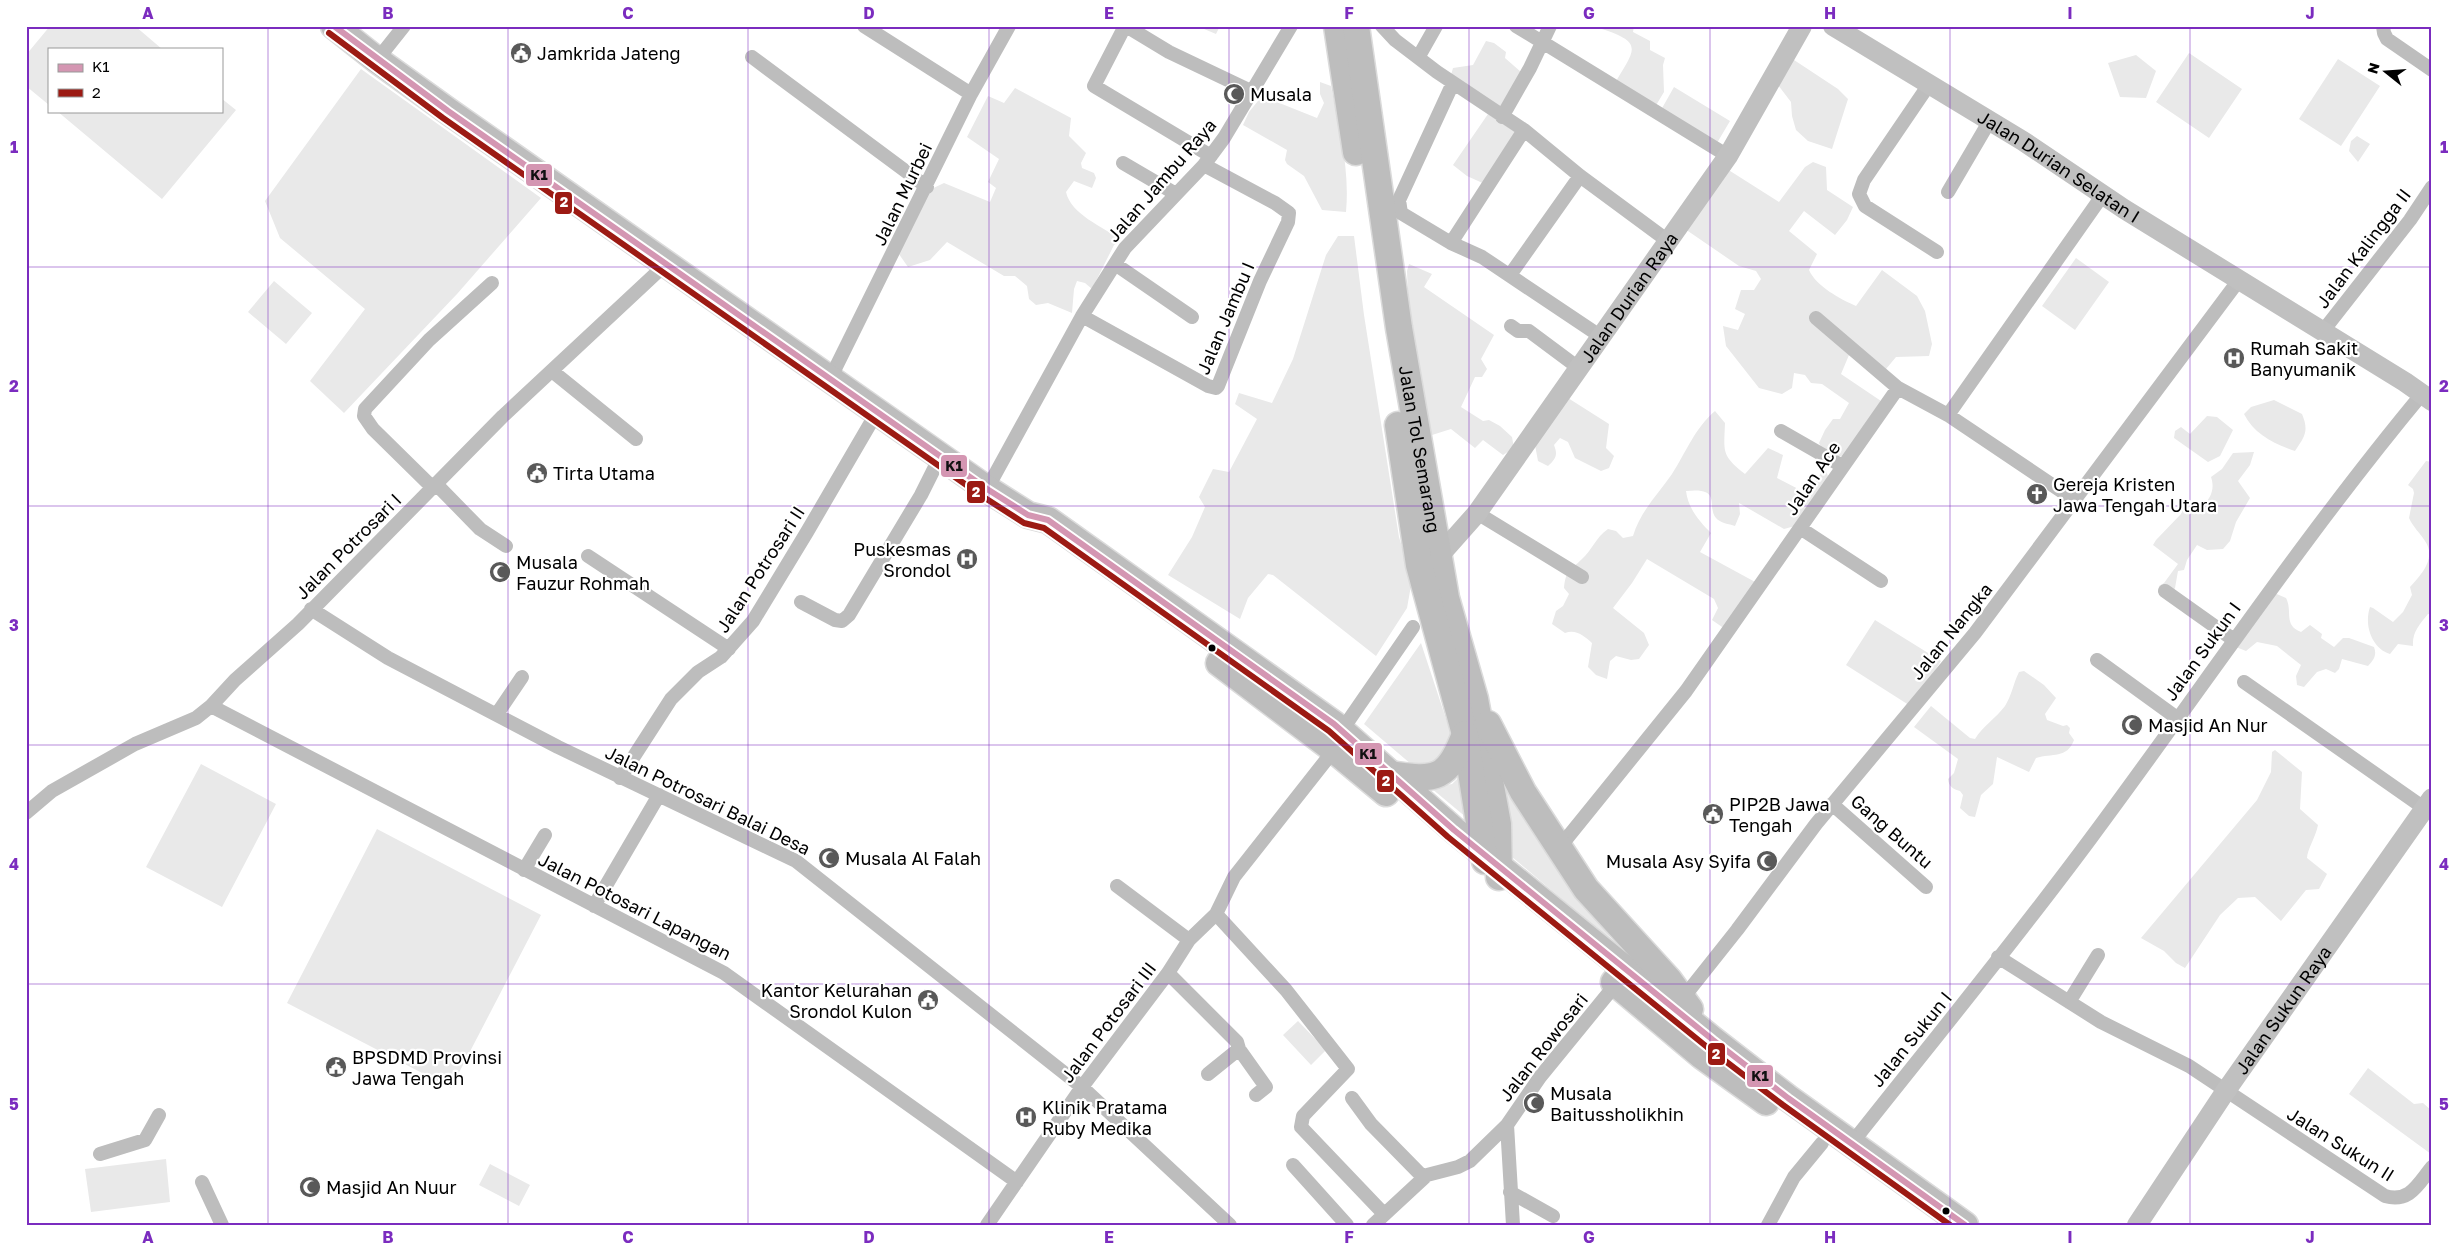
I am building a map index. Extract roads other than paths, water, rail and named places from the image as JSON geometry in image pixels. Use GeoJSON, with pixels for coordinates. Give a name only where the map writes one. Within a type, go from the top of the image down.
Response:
{"type":"FeatureCollection","features":[{"type":"Feature","properties":{"kind":"highway"},"geometry":{"type":"LineString","coordinates":[[334,26],[377,60],[876,412],[1028,515],[1042,534],[1338,740],[1390,774],[1616,984],[1702,1056],[1934,1225]]}},
{"type":"Feature","properties":{"kind":"highway","name":"Jalan Tol Semarang"},"geometry":{"type":"LineString","coordinates":[[1337,26],[1428,561],[1493,871]]}},
{"type":"Feature","properties":{"kind":"highway","name":"Jalan Tol Semarang"},"geometry":{"type":"LineString","coordinates":[[1356,26],[1399,328],[1428,561],[1446,598],[1475,699],[1498,824],[1493,871]]}},
{"type":"Feature","properties":{"kind":"highway"},"geometry":{"type":"LineString","coordinates":[[1475,699],[1523,792],[1586,890],[1669,980],[1713,1040]]}},
{"type":"Feature","properties":{"kind":"highway"},"geometry":{"type":"LineString","coordinates":[[1390,774],[1424,779],[1443,773],[1456,757],[1465,734]]}},
{"type":"Feature","properties":{"kind":"highway"},"geometry":{"type":"LineString","coordinates":[[1338,740],[1493,871],[1713,1040],[1965,1225]]}},
{"type":"Feature","properties":{"kind":"street"},"geometry":{"type":"LineString","coordinates":[[377,60],[404,26]]}},
{"type":"Feature","properties":{"kind":"street"},"geometry":{"type":"LineString","coordinates":[[864,26],[971,94]]}},
{"type":"Feature","properties":{"kind":"street","name":"Jalan Murbei"},"geometry":{"type":"LineString","coordinates":[[830,379],[971,94],[1009,26]]}},
{"type":"Feature","properties":{"kind":"street"},"geometry":{"type":"LineString","coordinates":[[1207,160],[1094,86],[1126,26],[1169,52],[1253,92]]}},
{"type":"Feature","properties":{"kind":"street","name":"Jalan Jambu Raya"},"geometry":{"type":"LineString","coordinates":[[987,489],[1082,316],[1115,264],[1135,235],[1207,160],[1253,92],[1291,26]]}},
{"type":"Feature","properties":{"kind":"street"},"geometry":{"type":"LineString","coordinates":[[1382,26],[1395,40],[1453,83],[1524,130],[1580,176],[1668,241]]}},
{"type":"Feature","properties":{"kind":"street"},"geometry":{"type":"LineString","coordinates":[[1419,56],[1436,26]]}},
{"type":"Feature","properties":{"kind":"street"},"geometry":{"type":"LineString","coordinates":[[1516,26],[1728,156]]}},
{"type":"Feature","properties":{"kind":"street"},"geometry":{"type":"LineString","coordinates":[[1502,117],[1550,26]]}},
{"type":"Feature","properties":{"kind":"street","name":"Jalan Durian Raya"},"geometry":{"type":"LineString","coordinates":[[1428,561],[1477,513],[1580,369],[1600,336],[1728,156],[1802,26]]}},
{"type":"Feature","properties":{"kind":"street","name":"Jalan Durian Selatan I"},"geometry":{"type":"LineString","coordinates":[[1833,26],[1928,86],[2023,141],[2102,196],[2323,331],[2427,398]]}},
{"type":"Feature","properties":{"kind":"street"},"geometry":{"type":"LineString","coordinates":[[2385,33],[2432,70]]}},
{"type":"Feature","properties":{"kind":"street"},"geometry":{"type":"LineString","coordinates":[[752,57],[927,186]]}},
{"type":"Feature","properties":{"kind":"street"},"geometry":{"type":"LineString","coordinates":[[1453,83],[1399,200],[1401,213],[1451,243],[1482,257],[1600,336]]}},
{"type":"Feature","properties":{"kind":"street"},"geometry":{"type":"LineString","coordinates":[[1928,86],[1864,180],[1859,194],[1865,206],[1937,252]]}},
{"type":"Feature","properties":{"kind":"street"},"geometry":{"type":"LineString","coordinates":[[1948,192],[1989,122]]}},
{"type":"Feature","properties":{"kind":"street"},"geometry":{"type":"LineString","coordinates":[[1451,243],[1524,130]]}},
{"type":"Feature","properties":{"kind":"street","name":"Jalan Jambu I"},"geometry":{"type":"LineString","coordinates":[[1082,316],[1208,386],[1216,388],[1218,386],[1260,280],[1288,222],[1289,213],[1207,160]]}},
{"type":"Feature","properties":{"kind":"street"},"geometry":{"type":"LineString","coordinates":[[1123,163],[1176,194]]}},
{"type":"Feature","properties":{"kind":"street"},"geometry":{"type":"LineString","coordinates":[[1510,275],[1580,176]]}},
{"type":"Feature","properties":{"kind":"street","name":"Jalan Kalingga II"},"geometry":{"type":"LineString","coordinates":[[2323,331],[2410,220],[2432,187]]}},
{"type":"Feature","properties":{"kind":"street"},"geometry":{"type":"LineString","coordinates":[[1948,416],[2102,196]]}},
{"type":"Feature","properties":{"kind":"street","name":"Jalan Potrosari I"},"geometry":{"type":"LineString","coordinates":[[26,813],[52,791],[135,744],[196,718],[211,706],[235,680],[311,609],[503,416],[666,264]]}},
{"type":"Feature","properties":{"kind":"street"},"geometry":{"type":"LineString","coordinates":[[1115,264],[1192,317]]}},
{"type":"Feature","properties":{"kind":"street","name":"Jalan Nangka"},"geometry":{"type":"LineString","coordinates":[[1683,998],[1832,804],[1975,633],[2076,501],[2240,280]]}},
{"type":"Feature","properties":{"kind":"street"},"geometry":{"type":"LineString","coordinates":[[492,283],[430,340],[365,409],[364,416],[373,429],[434,486],[480,528],[506,546]]}},
{"type":"Feature","properties":{"kind":"street"},"geometry":{"type":"LineString","coordinates":[[1816,318],[1898,388],[1948,416],[2076,501]]}},
{"type":"Feature","properties":{"kind":"street"},"geometry":{"type":"LineString","coordinates":[[1511,326],[1518,331],[1529,332],[1580,369]]}},
{"type":"Feature","properties":{"kind":"street"},"geometry":{"type":"LineString","coordinates":[[552,371],[636,439]]}},
{"type":"Feature","properties":{"kind":"street","name":"Jalan Ace"},"geometry":{"type":"LineString","coordinates":[[1559,848],[1686,691],[1898,388]]}},
{"type":"Feature","properties":{"kind":"street","name":"Jalan Sukun I"},"geometry":{"type":"LineString","coordinates":[[1852,1143],[1930,1048],[1998,957],[2091,839],[2177,718],[2338,500],[2427,398]]}},
{"type":"Feature","properties":{"kind":"street","name":"Jalan Potrosari II"},"geometry":{"type":"LineString","coordinates":[[620,778],[677,692],[698,672],[729,649],[753,621],[876,412]]}},
{"type":"Feature","properties":{"kind":"street"},"geometry":{"type":"LineString","coordinates":[[1781,431],[1842,466]]}},
{"type":"Feature","properties":{"kind":"street"},"geometry":{"type":"LineString","coordinates":[[801,602],[835,620],[842,621],[849,615],[921,495],[940,457]]}},
{"type":"Feature","properties":{"kind":"street"},"geometry":{"type":"LineString","coordinates":[[1477,513],[1582,577]]}},
{"type":"Feature","properties":{"kind":"street"},"geometry":{"type":"LineString","coordinates":[[1800,528],[1881,581]]}},
{"type":"Feature","properties":{"kind":"street"},"geometry":{"type":"LineString","coordinates":[[588,556],[729,649]]}},
{"type":"Feature","properties":{"kind":"street"},"geometry":{"type":"LineString","coordinates":[[2165,591],[2234,640]]}},
{"type":"Feature","properties":{"kind":"street","name":"Jalan Potrosari Balai Desa"},"geometry":{"type":"LineString","coordinates":[[311,609],[388,658],[620,778],[796,861],[838,892],[1082,1087],[1230,1225]]}},
{"type":"Feature","properties":{"kind":"street","name":"Jalan Potosari III"},"geometry":{"type":"LineString","coordinates":[[987,1225],[1082,1087],[1168,973],[1189,940],[1216,914],[1234,877],[1338,740],[1413,627]]}},
{"type":"Feature","properties":{"kind":"street"},"geometry":{"type":"LineString","coordinates":[[2097,660],[2177,718]]}},
{"type":"Feature","properties":{"kind":"street"},"geometry":{"type":"LineString","coordinates":[[497,714],[522,677]]}},
{"type":"Feature","properties":{"kind":"street"},"geometry":{"type":"LineString","coordinates":[[2244,682],[2428,803]]}},
{"type":"Feature","properties":{"kind":"street","name":"Jalan Potosari Lapangan"},"geometry":{"type":"LineString","coordinates":[[211,706],[524,870],[724,972],[1017,1182]]}},
{"type":"Feature","properties":{"kind":"street"},"geometry":{"type":"LineString","coordinates":[[594,906],[659,795]]}},
{"type":"Feature","properties":{"kind":"street","name":"Jalan Sukun Raya"},"geometry":{"type":"LineString","coordinates":[[2137,1225],[2225,1092],[2428,803]]}},
{"type":"Feature","properties":{"kind":"street","name":"Gang Buntu"},"geometry":{"type":"LineString","coordinates":[[1832,804],[1926,886]]}},
{"type":"Feature","properties":{"kind":"street"},"geometry":{"type":"LineString","coordinates":[[524,870],[545,836]]}},
{"type":"Feature","properties":{"kind":"street"},"geometry":{"type":"LineString","coordinates":[[1117,886],[1189,940]]}},
{"type":"Feature","properties":{"kind":"street"},"geometry":{"type":"LineString","coordinates":[[1216,914],[1286,990],[1348,1069],[1303,1116],[1301,1127],[1384,1214]]}},
{"type":"Feature","properties":{"kind":"street"},"geometry":{"type":"LineString","coordinates":[[2069,1002],[2098,955]]}},
{"type":"Feature","properties":{"kind":"street"},"geometry":{"type":"LineString","coordinates":[[1998,957],[2101,1022],[2185,1064],[2225,1092]]}},
{"type":"Feature","properties":{"kind":"street"},"geometry":{"type":"LineString","coordinates":[[1168,973],[1232,1037],[1261,1091]]}},
{"type":"Feature","properties":{"kind":"street","name":"Jalan Rowosari"},"geometry":{"type":"LineString","coordinates":[[1513,1225],[1507,1125],[1540,1077],[1616,984]]}},
{"type":"Feature","properties":{"kind":"street"},"geometry":{"type":"LineString","coordinates":[[1208,1074],[1239,1049]]}},
{"type":"Feature","properties":{"kind":"street","name":"Jalan Sukun II"},"geometry":{"type":"LineString","coordinates":[[2225,1092],[2385,1196],[2401,1198],[2408,1195],[2432,1167]]}},
{"type":"Feature","properties":{"kind":"street"},"geometry":{"type":"LineString","coordinates":[[1352,1098],[1371,1124],[1424,1178]]}},
{"type":"Feature","properties":{"kind":"street"},"geometry":{"type":"LineString","coordinates":[[100,1154],[145,1140],[159,1114]]}},
{"type":"Feature","properties":{"kind":"street"},"geometry":{"type":"LineString","coordinates":[[1373,1225],[1424,1178],[1435,1171],[1458,1167],[1470,1161],[1507,1125]]}},
{"type":"Feature","properties":{"kind":"street"},"geometry":{"type":"LineString","coordinates":[[1768,1225],[1794,1177],[1822,1144]]}},
{"type":"Feature","properties":{"kind":"street"},"geometry":{"type":"LineString","coordinates":[[1293,1165],[1346,1225]]}},
{"type":"Feature","properties":{"kind":"street"},"geometry":{"type":"LineString","coordinates":[[202,1182],[222,1225]]}},
{"type":"Feature","properties":{"kind":"street"},"geometry":{"type":"LineString","coordinates":[[1510,1192],[1553,1216]]}},
{"type":"Feature","properties":{"kind":"place","name":"Jamkrida Jateng"},"geometry":{"type":"Point","coordinates":[521,53]}},
{"type":"Feature","properties":{"kind":"place","name":"Musala"},"geometry":{"type":"Point","coordinates":[1234,94]}},
{"type":"Feature","properties":{"kind":"place","name":"Rumah Sakit Banyumanik"},"geometry":{"type":"Point","coordinates":[2234,358]}},
{"type":"Feature","properties":{"kind":"place","name":"Tirta Utama"},"geometry":{"type":"Point","coordinates":[537,473]}},
{"type":"Feature","properties":{"kind":"place","name":"Gereja Kristen Jawa Tengah Utara"},"geometry":{"type":"Point","coordinates":[2037,494]}},
{"type":"Feature","properties":{"kind":"place","name":"Puskesmas Srondol"},"geometry":{"type":"Point","coordinates":[967,559]}},
{"type":"Feature","properties":{"kind":"place","name":"Musala Fauzur Rohmah"},"geometry":{"type":"Point","coordinates":[500,572]}},
{"type":"Feature","properties":{"kind":"place","name":"Masjid An Nur"},"geometry":{"type":"Point","coordinates":[2132,725]}},
{"type":"Feature","properties":{"kind":"place","name":"PIP2B Jawa Tengah"},"geometry":{"type":"Point","coordinates":[1713,814]}},
{"type":"Feature","properties":{"kind":"place","name":"Musala Al Falah"},"geometry":{"type":"Point","coordinates":[829,858]}},
{"type":"Feature","properties":{"kind":"place","name":"Musala Asy Syifa"},"geometry":{"type":"Point","coordinates":[1767,861]}},
{"type":"Feature","properties":{"kind":"place","name":"Kantor Kelurahan Srondol Kulon"},"geometry":{"type":"Point","coordinates":[928,1000]}},
{"type":"Feature","properties":{"kind":"place","name":"BPSDMD Provinsi Jawa Tengah"},"geometry":{"type":"Point","coordinates":[336,1067]}},
{"type":"Feature","properties":{"kind":"place","name":"Musala Baitussholikhin"},"geometry":{"type":"Point","coordinates":[1534,1103]}},
{"type":"Feature","properties":{"kind":"place","name":"Klinik Pratama Ruby Medika"},"geometry":{"type":"Point","coordinates":[1026,1117]}},
{"type":"Feature","properties":{"kind":"place","name":"Masjid An Nuur"},"geometry":{"type":"Point","coordinates":[310,1187]}}]}
